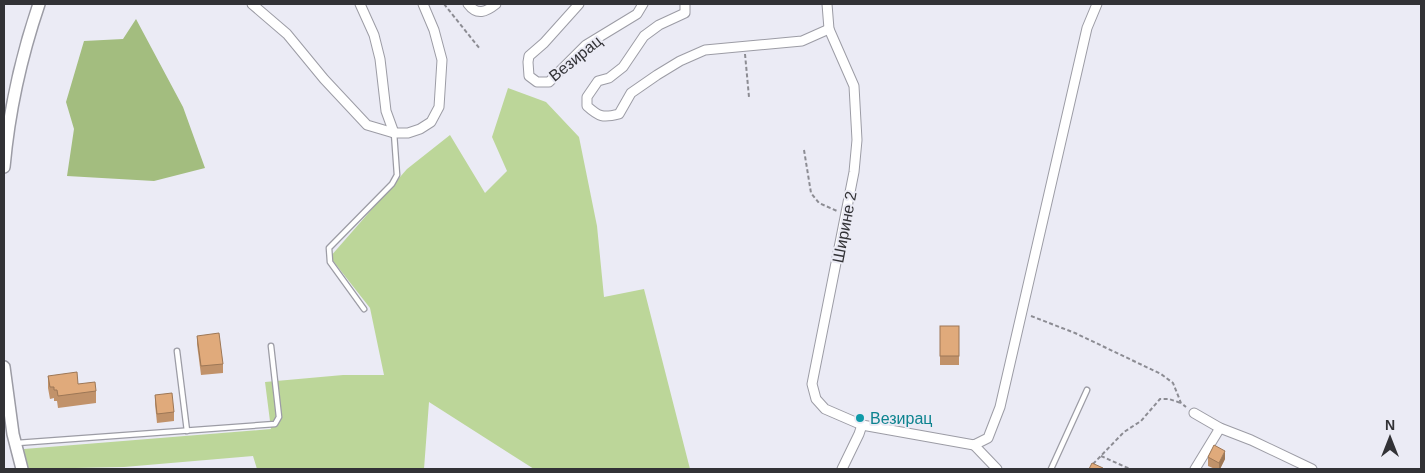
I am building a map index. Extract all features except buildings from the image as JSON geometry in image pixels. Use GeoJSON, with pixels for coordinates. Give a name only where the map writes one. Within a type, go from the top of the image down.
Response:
{"type":"FeatureCollection","features":[{"type":"Feature","properties":{"kind":"street"},"geometry":{"type":"LineString","coordinates":[[4,168],[11,110],[30,30],[39,4]]}},
{"type":"Feature","properties":{"kind":"street"},"geometry":{"type":"LineString","coordinates":[[252,4],[287,34],[324,79],[367,125],[394,133],[408,133],[420,129],[432,122],[439,107],[442,60],[434,30],[424,4]]}},
{"type":"Feature","properties":{"kind":"street"},"geometry":{"type":"LineString","coordinates":[[360,4],[374,35],[380,58],[386,111],[394,133]]}},
{"type":"Feature","properties":{"kind":"street"},"geometry":{"type":"LineString","coordinates":[[468,4],[476,12],[483,12],[496,4]]}},
{"type":"Feature","properties":{"kind":"street","name":"Везирац"},"geometry":{"type":"LineString","coordinates":[[579,4],[544,43],[529,56],[529,76],[537,82],[549,82],[586,45],[637,14],[643,4]]}},
{"type":"Feature","properties":{"kind":"street","name":"Везирац"},"geometry":{"type":"LineString","coordinates":[[685,4],[685,13],[659,25],[644,36],[623,67],[609,78],[598,81],[587,97],[587,106],[594,112],[606,117],[618,114],[631,93],[656,74],[705,50],[802,41],[829,29]]}},
{"type":"Feature","properties":{"kind":"street","name":"Ширине 2"},"geometry":{"type":"LineString","coordinates":[[827,4],[829,29],[854,86],[857,140],[854,172],[812,384],[816,399],[825,409],[862,425],[974,445]]}},
{"type":"Feature","properties":{"kind":"street"},"geometry":{"type":"LineString","coordinates":[[997,469],[974,445],[988,438],[993,427],[1022,312],[1087,28],[1097,4]]}},
{"type":"Feature","properties":{"kind":"street"},"geometry":{"type":"LineString","coordinates":[[4,368],[22,469]]}},
{"type":"Feature","properties":{"kind":"street"},"geometry":{"type":"LineString","coordinates":[[1194,413],[1220,428],[1251,440],[1312,469]]}},
{"type":"Feature","properties":{"kind":"street"},"geometry":{"type":"LineString","coordinates":[[842,469],[860,434],[862,425]]}},
{"type":"Feature","properties":{"kind":"street"},"geometry":{"type":"LineString","coordinates":[[1195,469],[1220,428]]}},
{"type":"Feature","properties":{"kind":"lane"},"geometry":{"type":"LineString","coordinates":[[364,309],[330,262],[329,248],[392,184],[397,175],[394,133]]}},
{"type":"Feature","properties":{"kind":"lane"},"geometry":{"type":"LineString","coordinates":[[16,443],[275,424],[279,417],[271,346]]}},
{"type":"Feature","properties":{"kind":"lane"},"geometry":{"type":"LineString","coordinates":[[177,351],[187,431]]}},
{"type":"Feature","properties":{"kind":"lane"},"geometry":{"type":"LineString","coordinates":[[1051,469],[1087,390]]}},
{"type":"Feature","properties":{"kind":"path"},"geometry":{"type":"LineString","coordinates":[[444,4],[480,49]]}},
{"type":"Feature","properties":{"kind":"path"},"geometry":{"type":"LineString","coordinates":[[744,47],[750,97]]}},
{"type":"Feature","properties":{"kind":"path"},"geometry":{"type":"LineString","coordinates":[[804,150],[811,193],[819,203],[846,214]]}},
{"type":"Feature","properties":{"kind":"path"},"geometry":{"type":"LineString","coordinates":[[1022,312],[1075,333],[1161,374],[1173,385],[1181,403],[1169,399],[1160,399],[1141,421],[1124,432],[1089,469]]}},
{"type":"Feature","properties":{"kind":"path"},"geometry":{"type":"LineString","coordinates":[[1101,456],[1130,469]]}},
{"type":"Feature","properties":{"kind":"green space"},"geometry":{"type":"Polygon","coordinates":[[[136,19],[183,107],[205,168],[154,181],[67,176],[74,129],[66,102],[84,41],[123,39],[136,19]]]}},
{"type":"Feature","properties":{"kind":"green space"},"geometry":{"type":"Polygon","coordinates":[[[508,88],[546,102],[579,137],[597,226],[604,297],[644,289],[690,469],[534,469],[429,402],[424,469],[257,469],[253,456],[124,467],[26,469],[24,449],[271,429],[265,382],[343,375],[384,375],[370,308],[330,257],[407,169],[450,135],[485,193],[507,171],[492,137],[508,88]]]}},
{"type":"Feature","properties":{"kind":"place","name":"Везирац"},"geometry":{"type":"Point","coordinates":[860,418]}}]}
